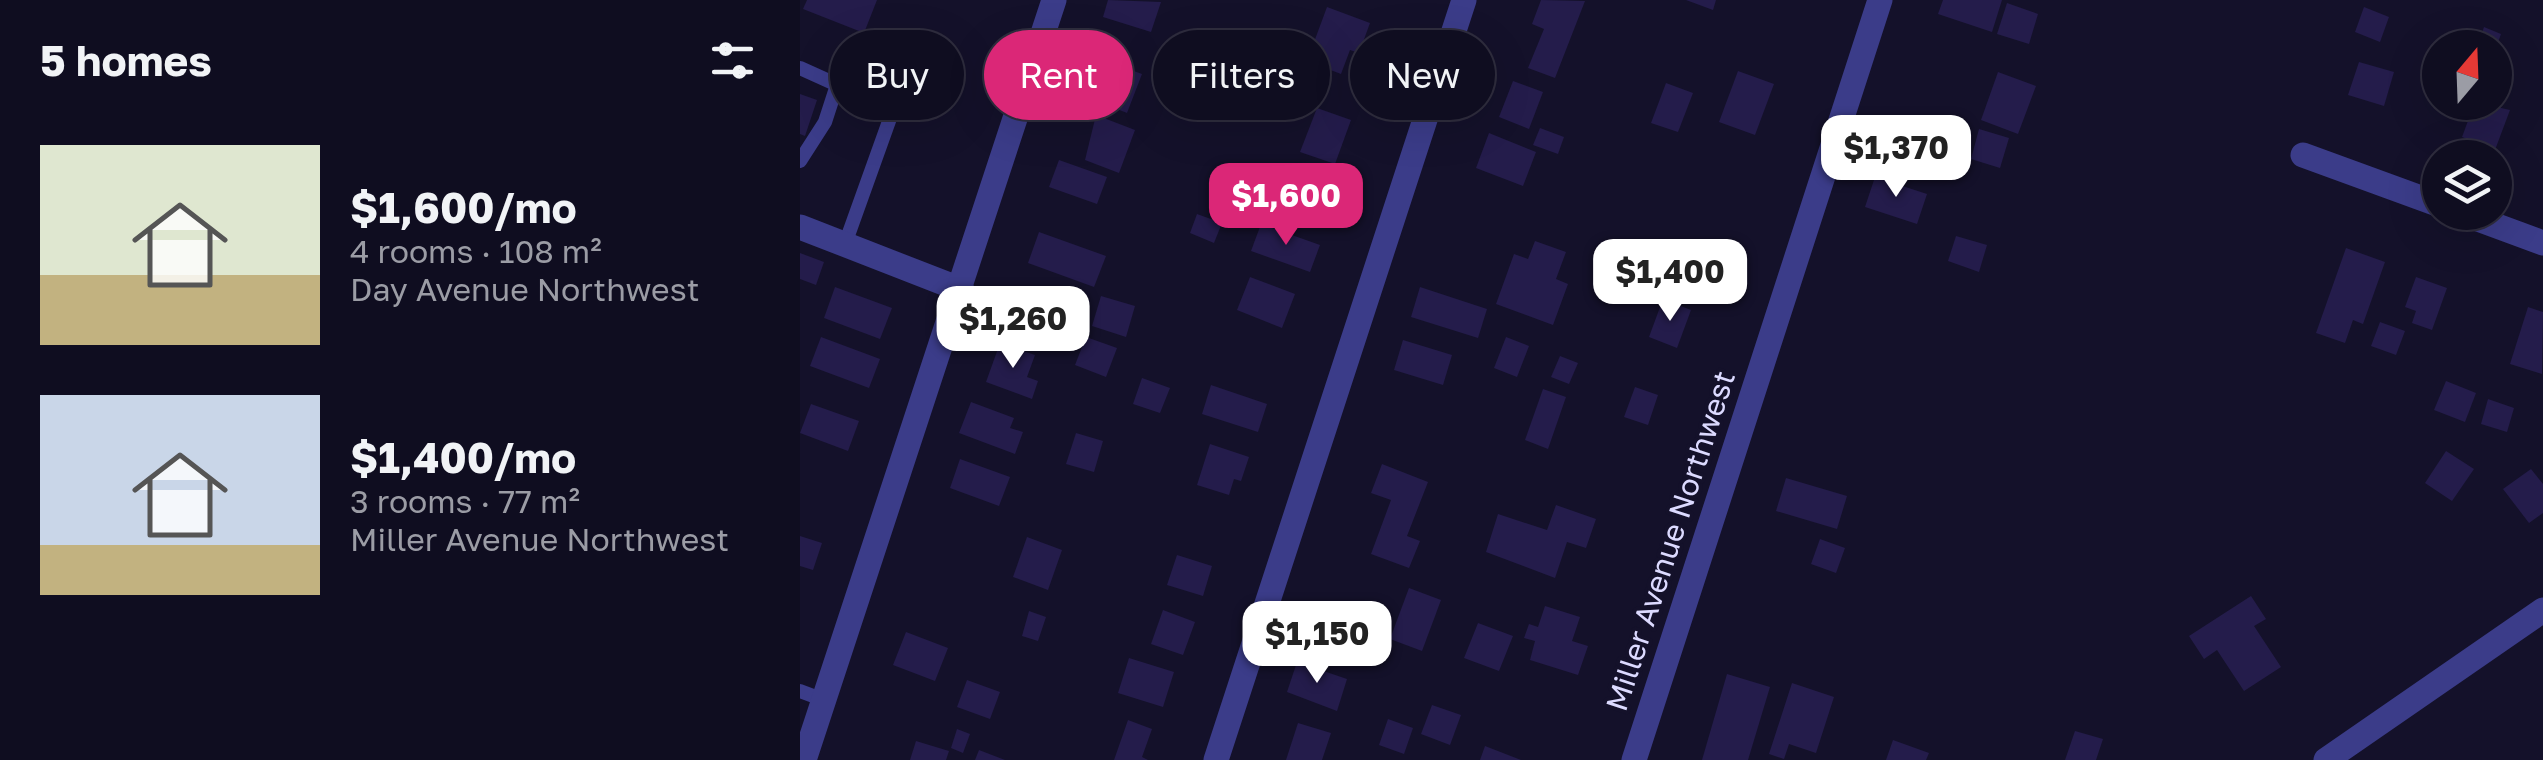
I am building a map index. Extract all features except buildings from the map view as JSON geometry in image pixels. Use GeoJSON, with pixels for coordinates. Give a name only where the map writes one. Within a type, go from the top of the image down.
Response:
{"type":"FeatureCollection","features":[{"type":"Feature","properties":{"kind":"street"},"geometry":{"type":"LineString","coordinates":[[804,760],[812,695],[962,290],[1054,0]]}},
{"type":"Feature","properties":{"kind":"street"},"geometry":{"type":"LineString","coordinates":[[1216,760],[1464,0]]}},
{"type":"Feature","properties":{"kind":"street","name":"Miller Avenue Northwest"},"geometry":{"type":"LineString","coordinates":[[1634,760],[1880,0]]}},
{"type":"Feature","properties":{"kind":"street"},"geometry":{"type":"LineString","coordinates":[[2303,155],[2422,199]]}},
{"type":"Feature","properties":{"kind":"street"},"geometry":{"type":"LineString","coordinates":[[800,226],[962,290]]}},
{"type":"Feature","properties":{"kind":"street"},"geometry":{"type":"LineString","coordinates":[[2508,230],[2543,243]]}},
{"type":"Feature","properties":{"kind":"street"},"geometry":{"type":"LineString","coordinates":[[2326,760],[2543,610]]}},
{"type":"Feature","properties":{"kind":"lane"},"geometry":{"type":"LineString","coordinates":[[800,68],[830,82]]}},
{"type":"Feature","properties":{"kind":"lane"},"geometry":{"type":"LineString","coordinates":[[800,161],[830,105]]}},
{"type":"Feature","properties":{"kind":"lane"},"geometry":{"type":"LineString","coordinates":[[845,244],[889,120]]}}]}
